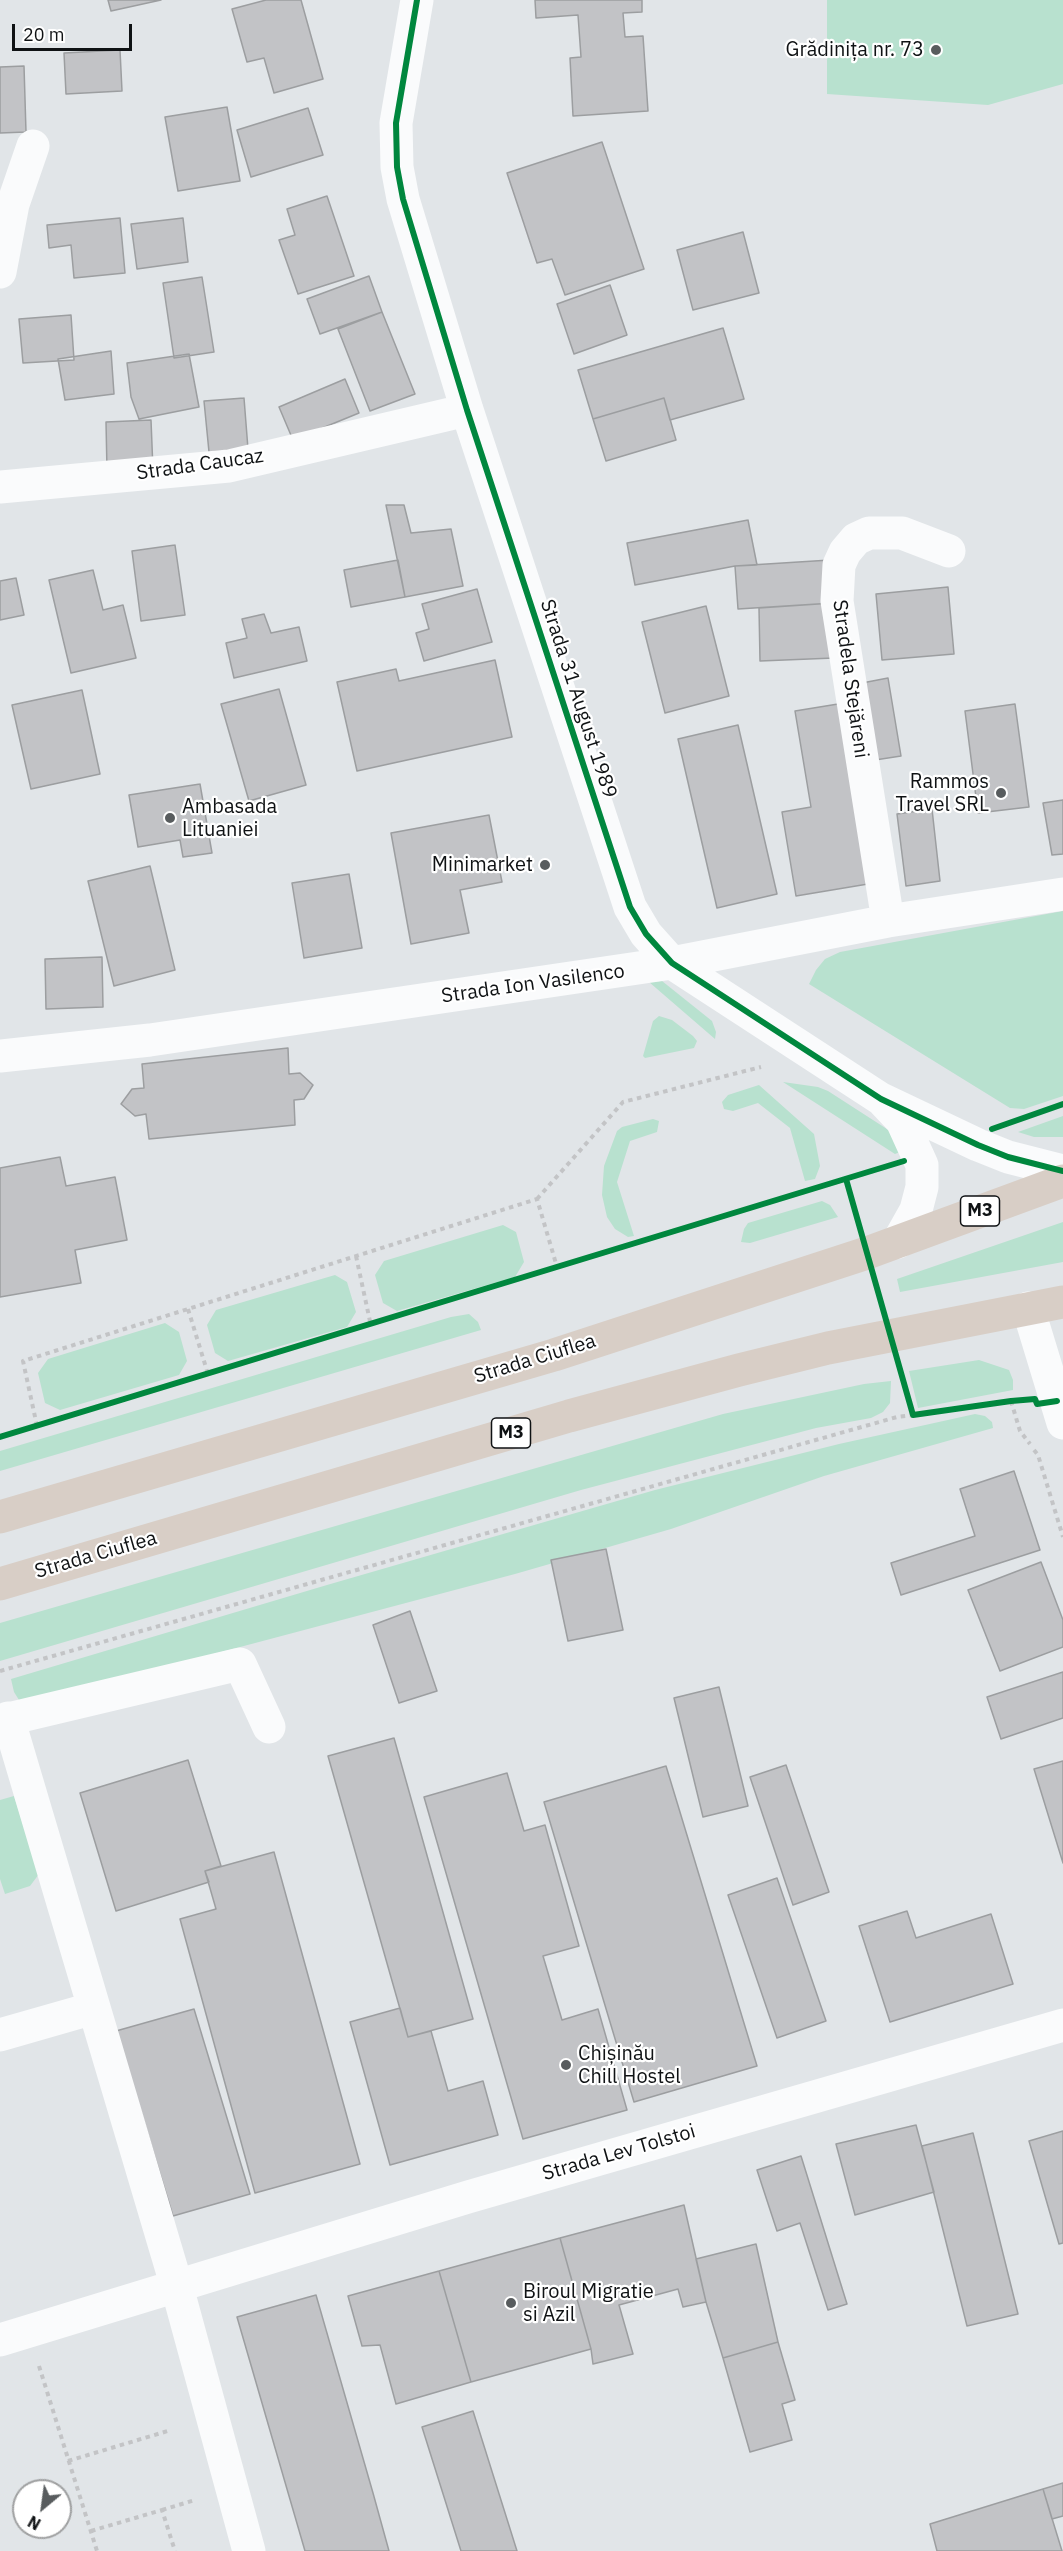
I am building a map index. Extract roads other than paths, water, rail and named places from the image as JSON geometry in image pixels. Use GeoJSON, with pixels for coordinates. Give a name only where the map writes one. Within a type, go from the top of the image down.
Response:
{"type":"FeatureCollection","features":[{"type":"Feature","properties":{"kind":"highway","name":"Strada Ciuflea"},"geometry":{"type":"LineString","coordinates":[[0,1517],[554,1354],[898,1242],[1063,1181]]}},
{"type":"Feature","properties":{"kind":"highway","name":"Strada Ciuflea"},"geometry":{"type":"LineString","coordinates":[[0,1584],[546,1423],[728,1373],[828,1348],[1063,1302]]}},
{"type":"Feature","properties":{"kind":"street","name":"Strada 31 August 1989"},"geometry":{"type":"LineString","coordinates":[[417,0],[399,102],[395,142],[403,199],[467,410],[630,907],[646,934],[672,963],[881,1099],[978,1146],[1017,1160],[1063,1171]]}},
{"type":"Feature","properties":{"kind":"street"},"geometry":{"type":"LineString","coordinates":[[0,272],[13,204],[33,146]]}},
{"type":"Feature","properties":{"kind":"street","name":"Strada Caucaz"},"geometry":{"type":"LineString","coordinates":[[0,488],[229,466],[467,410]]}},
{"type":"Feature","properties":{"kind":"street","name":"Stradela Stejăreni"},"geometry":{"type":"LineString","coordinates":[[888,921],[837,601],[839,566],[845,552],[856,539],[869,533],[902,533],[948,551]]}},
{"type":"Feature","properties":{"kind":"street","name":"Strada Ion Vasilenco"},"geometry":{"type":"LineString","coordinates":[[0,1056],[150,1040],[672,963],[888,921],[1063,894]]}},
{"type":"Feature","properties":{"kind":"street","name":"Strada 31 August 1989"},"geometry":{"type":"LineString","coordinates":[[881,1099],[902,1121],[922,1165],[922,1187],[916,1210],[898,1242]]}},
{"type":"Feature","properties":{"kind":"street"},"geometry":{"type":"LineString","coordinates":[[1028,1308],[1060,1412]]}},
{"type":"Feature","properties":{"kind":"street"},"geometry":{"type":"LineString","coordinates":[[249,2551],[177,2287],[94,2008],[4,1719],[240,1664],[268,1727]]}},
{"type":"Feature","properties":{"kind":"street"},"geometry":{"type":"LineString","coordinates":[[0,2035],[94,2008]]}},
{"type":"Feature","properties":{"kind":"street","name":"Strada Lev Tolstoi"},"geometry":{"type":"LineString","coordinates":[[0,2340],[468,2197],[1063,2025]]}},
{"type":"Feature","properties":{"kind":"place","name":"Grădinița nr. 73"},"geometry":{"type":"Point","coordinates":[936,50]}},
{"type":"Feature","properties":{"kind":"place","name":"Rammos Travel SRL"},"geometry":{"type":"Point","coordinates":[1001,793]}},
{"type":"Feature","properties":{"kind":"place","name":"Ambasada Lituaniei"},"geometry":{"type":"Point","coordinates":[170,818]}},
{"type":"Feature","properties":{"kind":"place","name":"Minimarket"},"geometry":{"type":"Point","coordinates":[545,865]}},
{"type":"Feature","properties":{"kind":"place","name":"Chișinău Chill Hostel"},"geometry":{"type":"Point","coordinates":[566,2065]}},
{"type":"Feature","properties":{"kind":"place","name":"Biroul Migratie si Azil"},"geometry":{"type":"Point","coordinates":[511,2303]}}]}
